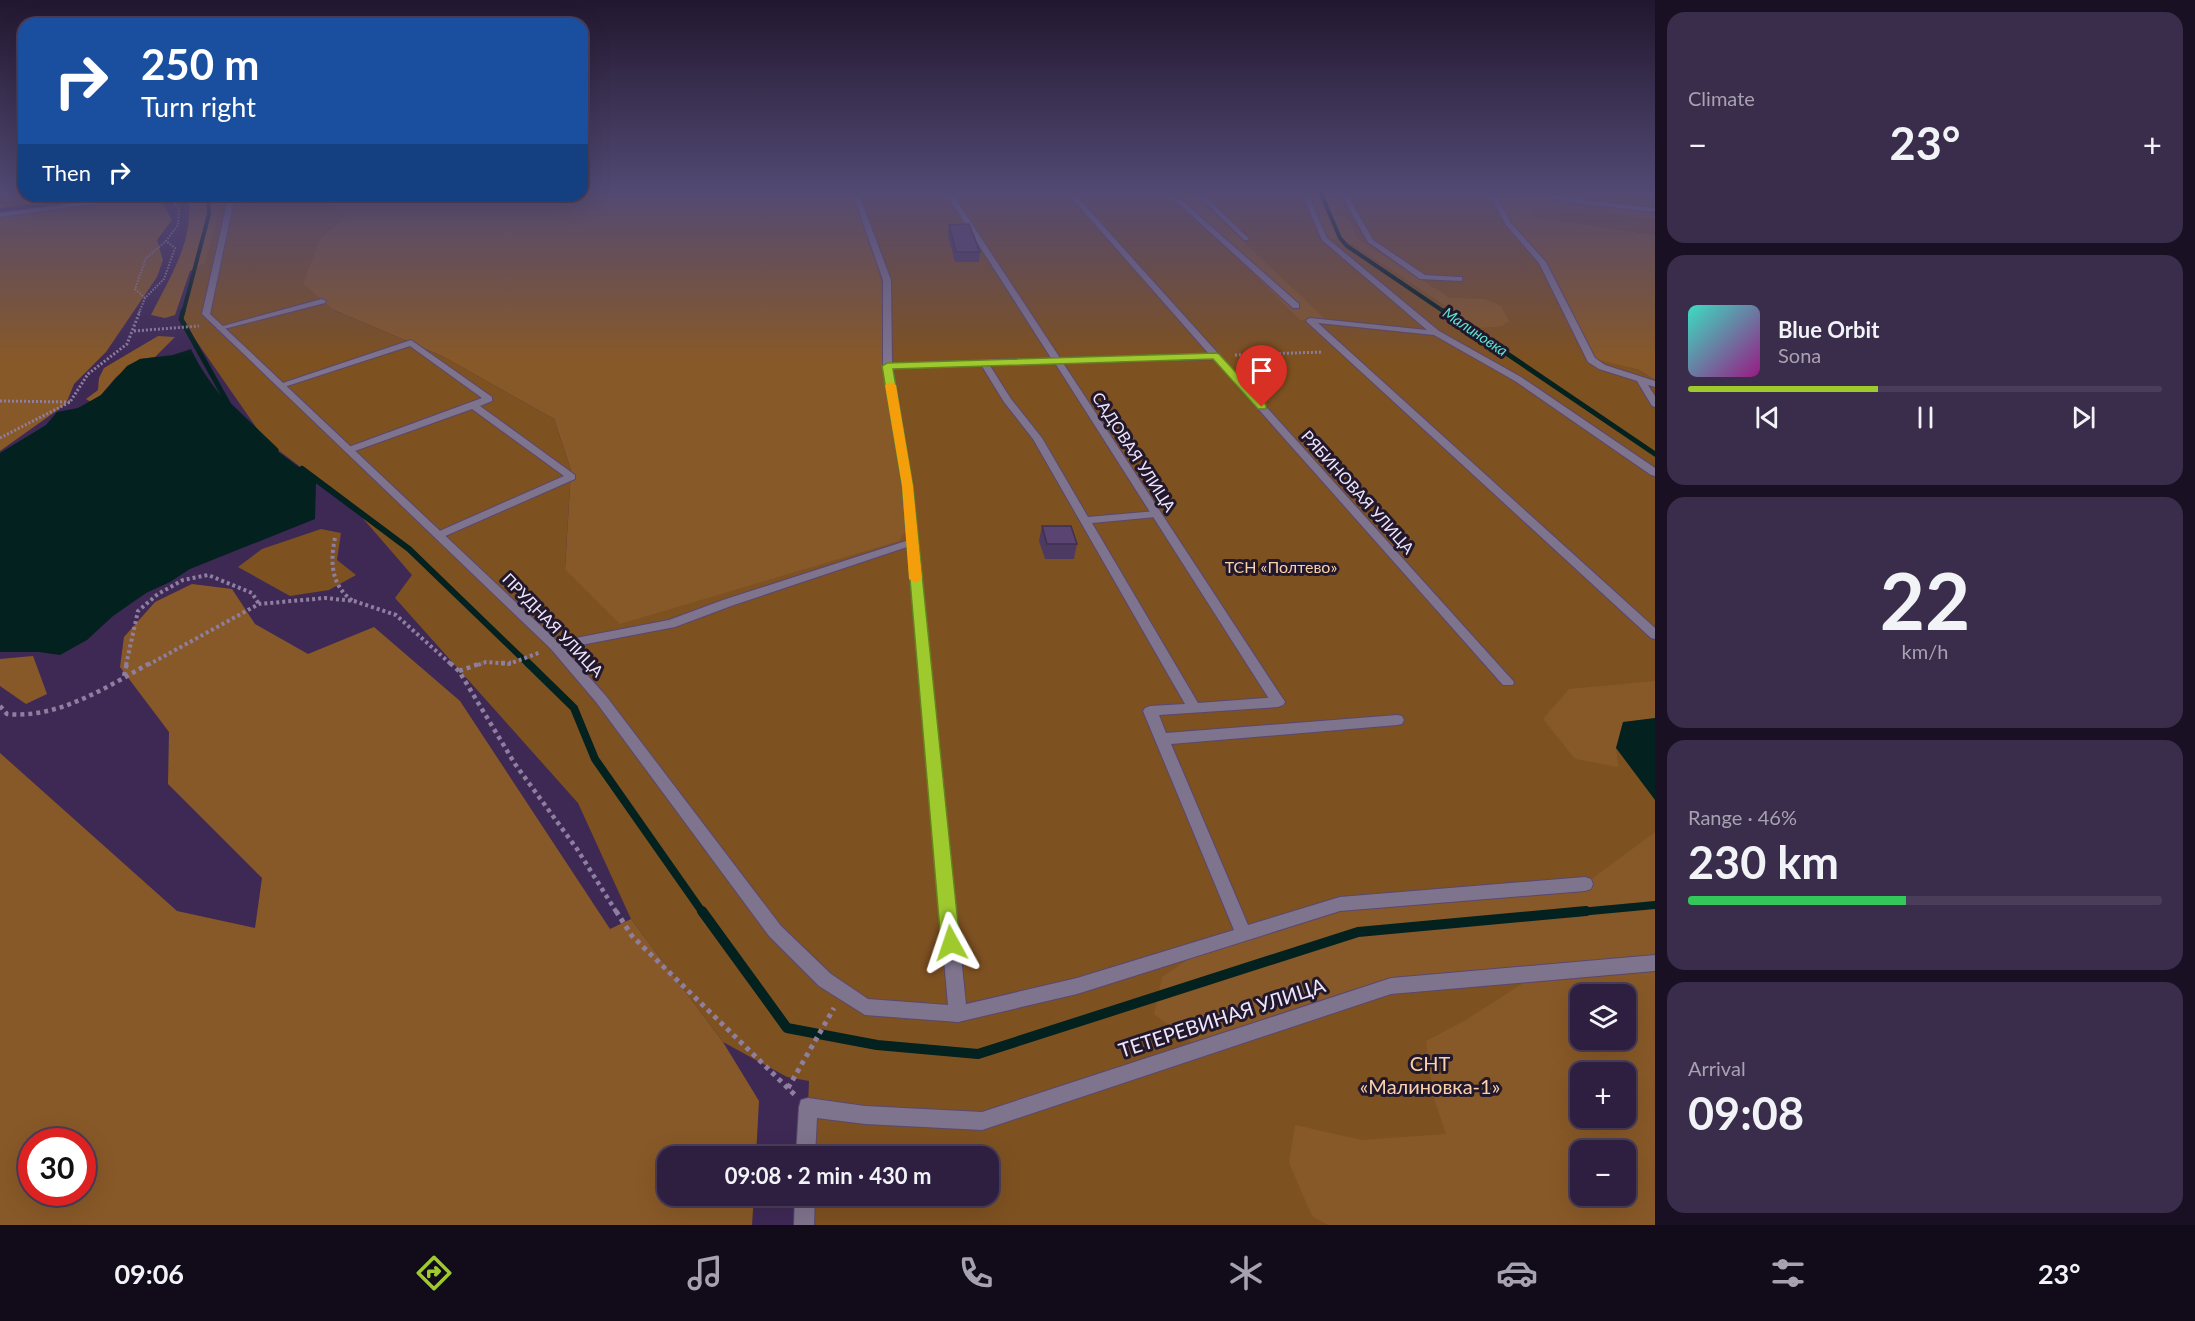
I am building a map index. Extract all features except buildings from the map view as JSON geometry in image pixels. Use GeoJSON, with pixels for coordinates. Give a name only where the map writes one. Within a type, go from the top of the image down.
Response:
{"type":"FeatureCollection","features":[{"type":"Feature","properties":{"kind":"street","name":"ПРУДНАЯ УЛИЦА"},"geometry":{"type":"LineString","coordinates":[[221,246],[206,314],[555,646],[602,699],[775,931],[825,980],[865,1006],[958,1014],[1077,986],[1340,904],[1585,884]]}},
{"type":"Feature","properties":{"kind":"street"},"geometry":{"type":"LineString","coordinates":[[875,246],[887,280],[887,366],[908,486],[958,1014]]}},
{"type":"Feature","properties":{"kind":"street","name":"САДОВАЯ УЛИЦА"},"geometry":{"type":"LineString","coordinates":[[983,246],[1278,702],[1194,708]]}},
{"type":"Feature","properties":{"kind":"street","name":"РЯБИНОВАЯ УЛИЦА"},"geometry":{"type":"LineString","coordinates":[[1118,246],[1508,682]]}},
{"type":"Feature","properties":{"kind":"street"},"geometry":{"type":"LineString","coordinates":[[1230,246],[1296,306]]}},
{"type":"Feature","properties":{"kind":"street"},"geometry":{"type":"LineString","coordinates":[[1333,246],[1436,333],[1518,379],[1655,473]]}},
{"type":"Feature","properties":{"kind":"street"},"geometry":{"type":"LineString","coordinates":[[1378,246],[1423,277],[1459,279]]}},
{"type":"Feature","properties":{"kind":"street"},"geometry":{"type":"LineString","coordinates":[[1528,246],[1542,262],[1591,360],[1655,384]]}},
{"type":"Feature","properties":{"kind":"street"},"geometry":{"type":"LineString","coordinates":[[220,328],[322,301]]}},
{"type":"Feature","properties":{"kind":"street"},"geometry":{"type":"LineString","coordinates":[[1436,333],[1310,320],[1655,635]]}},
{"type":"Feature","properties":{"kind":"street"},"geometry":{"type":"LineString","coordinates":[[281,385],[411,343],[489,399],[349,450]]}},
{"type":"Feature","properties":{"kind":"street"},"geometry":{"type":"LineString","coordinates":[[887,366],[1216,356]]}},
{"type":"Feature","properties":{"kind":"street"},"geometry":{"type":"LineString","coordinates":[[984,363],[998,387],[1037,438],[1194,708],[1150,711],[1244,934]]}},
{"type":"Feature","properties":{"kind":"street"},"geometry":{"type":"LineString","coordinates":[[1640,379],[1655,404]]}},
{"type":"Feature","properties":{"kind":"street"},"geometry":{"type":"LineString","coordinates":[[439,535],[571,477],[473,405]]}},
{"type":"Feature","properties":{"kind":"street"},"geometry":{"type":"LineString","coordinates":[[1086,520],[1156,514]]}},
{"type":"Feature","properties":{"kind":"street"},"geometry":{"type":"LineString","coordinates":[[555,646],[671,624],[912,542]]}},
{"type":"Feature","properties":{"kind":"street"},"geometry":{"type":"LineString","coordinates":[[1162,739],[1397,720]]}},
{"type":"Feature","properties":{"kind":"street","name":"ТЕТЕРЕВИНАЯ УЛИЦА"},"geometry":{"type":"LineString","coordinates":[[808,1107],[865,1115],[982,1121],[1391,986],[1655,963]]}},
{"type":"Feature","properties":{"kind":"street"},"geometry":{"type":"LineString","coordinates":[[806,1146],[808,1107]]}},
{"type":"Feature","properties":{"kind":"street"},"geometry":{"type":"LineString","coordinates":[[804,1225],[805,1206]]}},
{"type":"Feature","properties":{"kind":"path"},"geometry":{"type":"LineString","coordinates":[[145,298],[135,289],[147,258],[160,246]]}},
{"type":"Feature","properties":{"kind":"path"},"geometry":{"type":"LineString","coordinates":[[0,438],[70,402],[88,374],[127,344],[145,298],[164,279],[175,248],[173,246]]}},
{"type":"Feature","properties":{"kind":"path"},"geometry":{"type":"LineString","coordinates":[[134,331],[190,325]]}},
{"type":"Feature","properties":{"kind":"path"},"geometry":{"type":"LineString","coordinates":[[1216,356],[1344,351]]}},
{"type":"Feature","properties":{"kind":"path"},"geometry":{"type":"LineString","coordinates":[[0,401],[70,402]]}},
{"type":"Feature","properties":{"kind":"path"},"geometry":{"type":"LineString","coordinates":[[335,538],[332,552],[335,577],[341,593],[354,601]]}},
{"type":"Feature","properties":{"kind":"path"},"geometry":{"type":"LineString","coordinates":[[123,677],[138,611],[158,594],[183,580],[208,575],[252,593],[259,604]]}},
{"type":"Feature","properties":{"kind":"path"},"geometry":{"type":"LineString","coordinates":[[0,706],[7,714],[26,716],[85,699],[259,604],[326,598],[354,601],[396,615],[459,671],[514,764],[577,849],[632,936],[808,1107]]}},
{"type":"Feature","properties":{"kind":"path"},"geometry":{"type":"LineString","coordinates":[[459,671],[486,662],[509,664],[535,654]]}},
{"type":"Feature","properties":{"kind":"path"},"geometry":{"type":"LineString","coordinates":[[788,1088],[824,1024]]}},
{"type":"Feature","properties":{"kind":"green space","name":"ТСН «Полтево»"},"geometry":{"type":"Polygon","coordinates":[[[200,246],[321,246],[334,310],[442,356],[554,419],[571,470],[565,569],[874,246],[1530,246],[1542,262],[1588,356],[1639,370],[1655,380],[1655,1225],[804,1225],[805,1206],[999,1206],[999,1146],[806,1146],[809,1081],[787,1077],[723,1042],[631,919],[578,803],[395,598],[412,575],[353,507],[265,440],[181,319],[200,246]]]}},
{"type":"Feature","properties":{"kind":"green space"},"geometry":{"type":"Polygon","coordinates":[[[321,529],[341,533],[337,560],[356,575],[329,590],[290,596],[238,567],[262,549],[321,529]]]}},
{"type":"Feature","properties":{"kind":"shaded area"},"geometry":{"type":"Polygon","coordinates":[[[0,246],[159,246],[163,260],[157,277],[106,352],[74,384],[66,404],[0,451],[0,246]]]}},
{"type":"Feature","properties":{"kind":"shaded area"},"geometry":{"type":"Polygon","coordinates":[[[184,246],[210,246],[205,263],[190,271],[175,315],[165,318],[151,315],[173,272],[184,246]]]}},
{"type":"Feature","properties":{"kind":"shaded area"},"geometry":{"type":"Polygon","coordinates":[[[317,246],[874,246],[887,311],[887,361],[911,523],[899,541],[620,624],[565,569],[571,470],[554,419],[442,356],[334,310],[303,284],[317,246]]]}},
{"type":"Feature","properties":{"kind":"shaded area"},"geometry":{"type":"Polygon","coordinates":[[[1226,246],[1248,246],[1324,318],[1300,320],[1226,246]]]}},
{"type":"Feature","properties":{"kind":"shaded area"},"geometry":{"type":"Polygon","coordinates":[[[1356,246],[1369,246],[1450,298],[1485,299],[1501,306],[1509,321],[1502,326],[1479,328],[1356,246]]]}},
{"type":"Feature","properties":{"kind":"shaded area"},"geometry":{"type":"Polygon","coordinates":[[[1531,246],[1655,246],[1655,380],[1639,370],[1588,357],[1548,271],[1531,246]]]}},
{"type":"Feature","properties":{"kind":"shaded area"},"geometry":{"type":"Polygon","coordinates":[[[158,336],[175,337],[155,357],[140,359],[116,377],[101,395],[91,402],[86,399],[98,390],[99,378],[104,368],[158,336]]]}},
{"type":"Feature","properties":{"kind":"shaded area"},"geometry":{"type":"Polygon","coordinates":[[[191,349],[206,376],[237,415],[272,447],[316,481],[315,519],[190,569],[170,582],[146,593],[113,616],[87,640],[60,655],[39,652],[0,652],[0,453],[46,425],[57,412],[78,408],[101,395],[127,366],[140,359],[173,355],[191,349]]]}},
{"type":"Feature","properties":{"kind":"shaded area"},"geometry":{"type":"Polygon","coordinates":[[[192,584],[232,589],[255,624],[308,654],[374,627],[460,701],[610,929],[631,919],[723,1042],[759,1101],[757,1146],[657,1146],[657,1206],[753,1206],[752,1225],[0,1225],[0,753],[177,911],[255,928],[262,878],[168,784],[169,732],[120,667],[124,637],[155,602],[192,584]]]}},
{"type":"Feature","properties":{"kind":"shaded area"},"geometry":{"type":"Polygon","coordinates":[[[33,656],[47,694],[26,704],[0,686],[0,659],[33,656]]]}},
{"type":"Feature","properties":{"kind":"shaded area"},"geometry":{"type":"Polygon","coordinates":[[[1655,681],[1655,718],[1623,722],[1616,748],[1618,767],[1575,759],[1543,719],[1569,689],[1655,681]]]}},
{"type":"Feature","properties":{"kind":"shaded area"},"geometry":{"type":"Polygon","coordinates":[[[1655,718],[1655,800],[1616,748],[1623,722],[1655,718]]]}},
{"type":"Feature","properties":{"kind":"shaded area"},"geometry":{"type":"Polygon","coordinates":[[[1655,832],[1655,1225],[1328,1225],[1312,1216],[1289,1163],[1295,1125],[1362,1140],[1446,1134],[1433,1095],[1426,1041],[1464,1021],[1538,974],[1391,986],[1200,1049],[1154,1014],[1162,977],[1233,929],[1340,904],[1585,884],[1655,832]]]}},
{"type":"Feature","properties":{"kind":"waterway"},"geometry":{"type":"LineString","coordinates":[[183,313],[201,246]]}},
{"type":"Feature","properties":{"kind":"waterway","name":"Малиновка"},"geometry":{"type":"LineString","coordinates":[[1347,246],[1446,313]]}},
{"type":"Feature","properties":{"kind":"waterway"},"geometry":{"type":"LineString","coordinates":[[183,311],[181,319],[229,405],[276,450]]}},
{"type":"Feature","properties":{"kind":"waterway","name":"Малиновка"},"geometry":{"type":"LineString","coordinates":[[1444,311],[1655,454]]}},
{"type":"Feature","properties":{"kind":"waterway"},"geometry":{"type":"LineString","coordinates":[[302,469],[409,549],[529,665]]}},
{"type":"Feature","properties":{"kind":"waterway"},"geometry":{"type":"LineString","coordinates":[[528,663],[574,708],[595,759],[703,913]]}},
{"type":"Feature","properties":{"kind":"waterway"},"geometry":{"type":"LineString","coordinates":[[1569,913],[1655,905]]}},
{"type":"Feature","properties":{"kind":"waterway"},"geometry":{"type":"LineString","coordinates":[[702,911],[787,1028],[877,1045],[978,1054],[1358,932],[1586,911]]}},
{"type":"Feature","properties":{"kind":"slow traffic"},"geometry":{"type":"LineString","coordinates":[[891,385],[908,486],[916,579]]}},
{"type":"Feature","properties":{"kind":"route"},"geometry":{"type":"LineString","coordinates":[[951,943],[908,486],[887,366],[1216,356],[1262,407]]}},
{"type":"Feature","properties":{"kind":"park label","name":"СНТ «Малиновка-1»"},"geometry":{"type":"Point","coordinates":[1430,1076]}}]}
